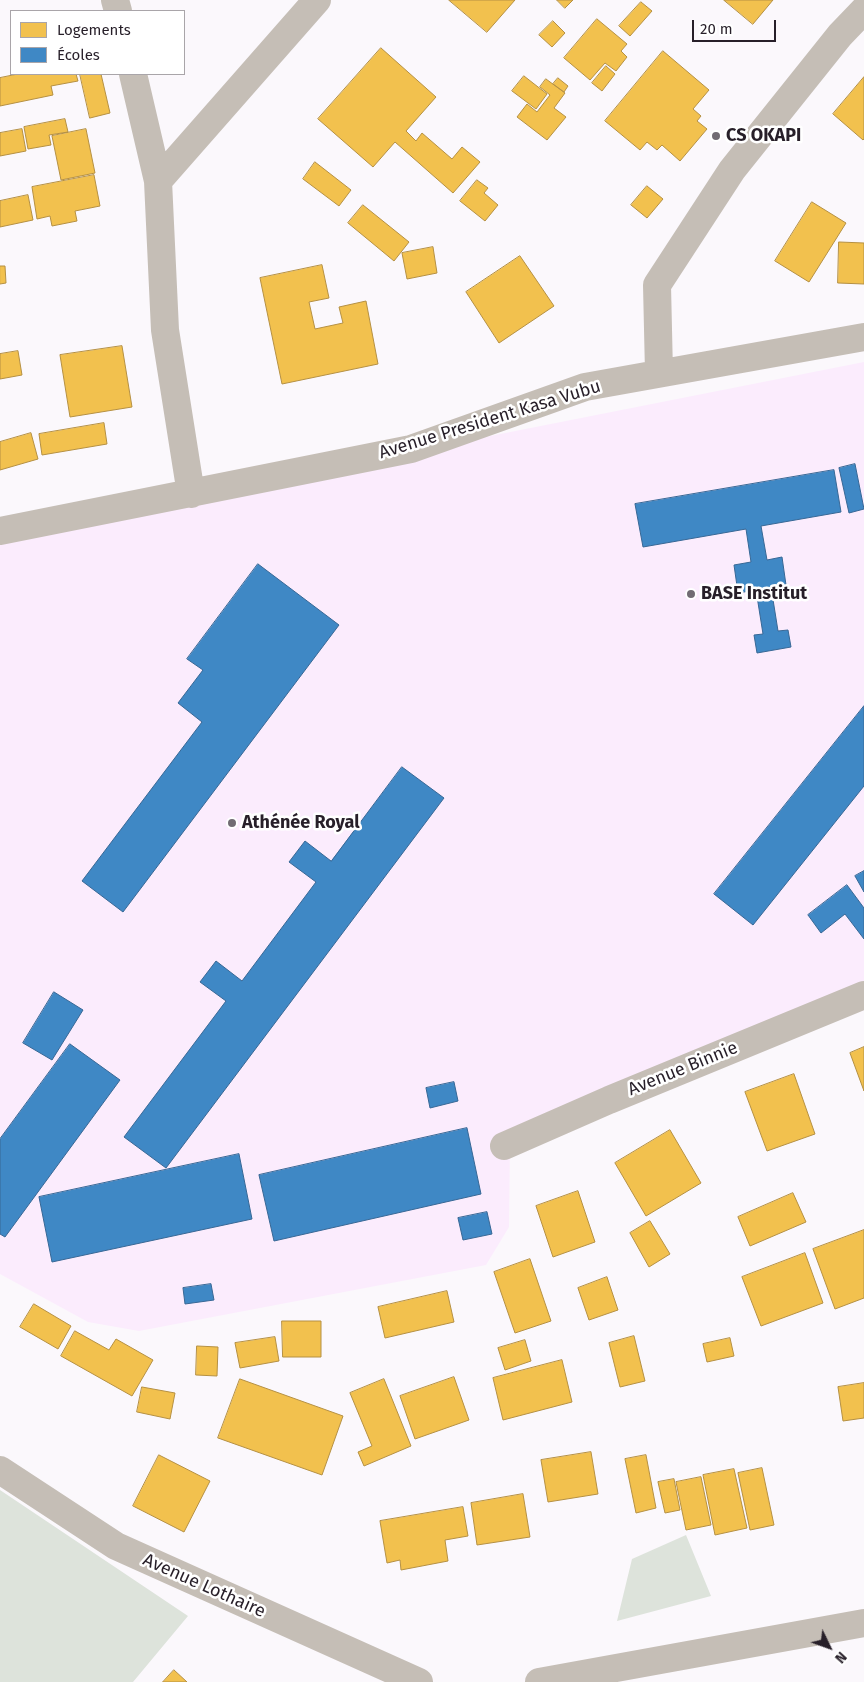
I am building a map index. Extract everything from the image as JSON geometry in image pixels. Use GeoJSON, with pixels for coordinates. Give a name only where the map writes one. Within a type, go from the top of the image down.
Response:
{"type":"FeatureCollection","features":[{"type":"Feature","properties":{"kind":"street"},"geometry":{"type":"LineString","coordinates":[[158,181],[317,0]]}},
{"type":"Feature","properties":{"kind":"street"},"geometry":{"type":"LineString","coordinates":[[659,373],[657,285],[732,170],[840,35],[864,10]]}},
{"type":"Feature","properties":{"kind":"street"},"geometry":{"type":"LineString","coordinates":[[133,75],[158,181],[165,330],[191,494]]}},
{"type":"Feature","properties":{"kind":"street","name":"Avenue President Kasa Vubu"},"geometry":{"type":"LineString","coordinates":[[0,531],[191,494],[411,448],[585,387],[864,337]]}},
{"type":"Feature","properties":{"kind":"street","name":"Avenue Binnie"},"geometry":{"type":"LineString","coordinates":[[504,1146],[609,1100],[864,995]]}},
{"type":"Feature","properties":{"kind":"street","name":"Avenue Lothaire"},"geometry":{"type":"LineString","coordinates":[[0,1470],[116,1546],[419,1682]]}},
{"type":"Feature","properties":{"kind":"street"},"geometry":{"type":"LineString","coordinates":[[539,1682],[864,1623]]}},
{"type":"Feature","properties":{"kind":"shaded area","name":"Athénée Royal"},"geometry":{"type":"Polygon","coordinates":[[[864,362],[864,990],[510,1144],[509,1227],[486,1265],[139,1331],[88,1322],[0,1274],[0,533],[864,362]]]}},
{"type":"Feature","properties":{"kind":"shaded area"},"geometry":{"type":"Polygon","coordinates":[[[0,1490],[188,1616],[133,1682],[0,1682],[0,1490]]]}},
{"type":"Feature","properties":{"kind":"shaded area"},"geometry":{"type":"Polygon","coordinates":[[[686,1535],[711,1596],[617,1621],[632,1559],[686,1535]]]}},
{"type":"Feature","properties":{"kind":"building: Logements"},"geometry":{"type":"Polygon","coordinates":[[[449,0],[515,0],[487,32],[449,0]]]}},
{"type":"Feature","properties":{"kind":"building: Logements"},"geometry":{"type":"Polygon","coordinates":[[[557,0],[573,0],[565,8],[557,0]]]}},
{"type":"Feature","properties":{"kind":"building: Logements"},"geometry":{"type":"Polygon","coordinates":[[[724,0],[773,0],[753,24],[724,0]]]}},
{"type":"Feature","properties":{"kind":"building: Logements"},"geometry":{"type":"Polygon","coordinates":[[[641,2],[652,11],[630,36],[619,26],[641,2]]]}},
{"type":"Feature","properties":{"kind":"building: Logements"},"geometry":{"type":"Polygon","coordinates":[[[597,19],[627,44],[621,51],[627,57],[616,71],[605,63],[590,80],[564,58],[597,19]]]}},
{"type":"Feature","properties":{"kind":"building: Logements"},"geometry":{"type":"Polygon","coordinates":[[[553,21],[565,33],[552,47],[539,35],[553,21]]]}},
{"type":"Feature","properties":{"kind":"building: Logements"},"geometry":{"type":"Polygon","coordinates":[[[381,48],[436,97],[406,131],[416,141],[422,133],[452,159],[462,147],[480,162],[453,193],[395,142],[373,167],[318,119],[381,48]]]}},
{"type":"Feature","properties":{"kind":"building: Logements"},"geometry":{"type":"Polygon","coordinates":[[[663,51],[709,90],[693,109],[701,116],[697,121],[707,129],[680,161],[662,145],[657,150],[647,142],[640,150],[605,121],[663,51]]]}},
{"type":"Feature","properties":{"kind":"building: Logements"},"geometry":{"type":"Polygon","coordinates":[[[606,66],[615,74],[602,91],[592,83],[606,66]]]}},
{"type":"Feature","properties":{"kind":"building: Logements"},"geometry":{"type":"Polygon","coordinates":[[[14,75],[76,75],[78,81],[51,86],[53,95],[0,106],[0,78],[14,75]]]}},
{"type":"Feature","properties":{"kind":"building: Logements"},"geometry":{"type":"Polygon","coordinates":[[[80,75],[101,75],[110,113],[90,118],[80,75]]]}},
{"type":"Feature","properties":{"kind":"building: Logements"},"geometry":{"type":"Polygon","coordinates":[[[524,76],[547,94],[536,109],[512,91],[524,76]]]}},
{"type":"Feature","properties":{"kind":"building: Logements"},"geometry":{"type":"Polygon","coordinates":[[[864,77],[864,139],[863,140],[833,114],[864,77]]]}},
{"type":"Feature","properties":{"kind":"building: Logements"},"geometry":{"type":"Polygon","coordinates":[[[558,78],[568,86],[564,92],[553,84],[558,78]]]}},
{"type":"Feature","properties":{"kind":"building: Logements"},"geometry":{"type":"Polygon","coordinates":[[[546,79],[565,93],[554,108],[566,117],[547,140],[517,117],[527,104],[537,112],[550,95],[540,87],[546,79]]]}},
{"type":"Feature","properties":{"kind":"building: Logements"},"geometry":{"type":"Polygon","coordinates":[[[65,119],[68,132],[49,135],[51,145],[28,149],[24,127],[65,119]]]}},
{"type":"Feature","properties":{"kind":"building: Logements"},"geometry":{"type":"Polygon","coordinates":[[[22,129],[26,151],[0,156],[0,133],[22,129]]]}},
{"type":"Feature","properties":{"kind":"building: Logements"},"geometry":{"type":"Polygon","coordinates":[[[86,129],[95,173],[61,180],[52,136],[86,129]]]}},
{"type":"Feature","properties":{"kind":"building: Logements"},"geometry":{"type":"Polygon","coordinates":[[[315,162],[351,190],[339,206],[303,179],[315,162]]]}},
{"type":"Feature","properties":{"kind":"building: Logements"},"geometry":{"type":"Polygon","coordinates":[[[94,175],[100,206],[75,211],[77,221],[52,226],[50,216],[37,219],[32,187],[94,175]]]}},
{"type":"Feature","properties":{"kind":"building: Logements"},"geometry":{"type":"Polygon","coordinates":[[[477,180],[488,188],[484,193],[498,205],[485,221],[460,201],[477,180]]]}},
{"type":"Feature","properties":{"kind":"building: Logements"},"geometry":{"type":"Polygon","coordinates":[[[647,186],[663,199],[647,218],[631,205],[647,186]]]}},
{"type":"Feature","properties":{"kind":"building: Logements"},"geometry":{"type":"Polygon","coordinates":[[[28,195],[33,220],[0,227],[0,201],[28,195]]]}},
{"type":"Feature","properties":{"kind":"building: Logements"},"geometry":{"type":"Polygon","coordinates":[[[812,202],[846,223],[809,282],[775,261],[812,202]]]}},
{"type":"Feature","properties":{"kind":"building: Logements"},"geometry":{"type":"Polygon","coordinates":[[[363,205],[409,242],[394,261],[348,223],[363,205]]]}},
{"type":"Feature","properties":{"kind":"building: Logements"},"geometry":{"type":"Polygon","coordinates":[[[839,242],[864,243],[864,284],[838,283],[839,242]]]}},
{"type":"Feature","properties":{"kind":"building: Logements"},"geometry":{"type":"Polygon","coordinates":[[[433,247],[437,273],[407,279],[402,253],[433,247]]]}},
{"type":"Feature","properties":{"kind":"building: Logements"},"geometry":{"type":"Polygon","coordinates":[[[520,256],[554,306],[499,343],[466,292],[520,256]]]}},
{"type":"Feature","properties":{"kind":"building: Logements"},"geometry":{"type":"Polygon","coordinates":[[[322,265],[329,298],[309,302],[315,329],[343,323],[339,307],[366,301],[378,364],[282,384],[260,278],[322,265]]]}},
{"type":"Feature","properties":{"kind":"building: Logements"},"geometry":{"type":"Polygon","coordinates":[[[0,266],[5,266],[6,283],[0,284],[0,266]]]}},
{"type":"Feature","properties":{"kind":"building: Logements"},"geometry":{"type":"Polygon","coordinates":[[[122,346],[132,407],[70,417],[60,355],[122,346]]]}},
{"type":"Feature","properties":{"kind":"building: Logements"},"geometry":{"type":"Polygon","coordinates":[[[18,351],[22,375],[0,379],[0,354],[18,351]]]}},
{"type":"Feature","properties":{"kind":"building: Logements"},"geometry":{"type":"Polygon","coordinates":[[[104,423],[107,444],[42,455],[39,434],[104,423]]]}},
{"type":"Feature","properties":{"kind":"building: Logements"},"geometry":{"type":"Polygon","coordinates":[[[31,433],[38,459],[0,470],[0,442],[31,433]]]}},
{"type":"Feature","properties":{"kind":"building: Logements"},"geometry":{"type":"Polygon","coordinates":[[[864,1047],[864,1091],[850,1053],[864,1047]]]}},
{"type":"Feature","properties":{"kind":"building: Logements"},"geometry":{"type":"Polygon","coordinates":[[[794,1074],[815,1134],[767,1151],[745,1092],[794,1074]]]}},
{"type":"Feature","properties":{"kind":"building: Logements"},"geometry":{"type":"Polygon","coordinates":[[[670,1130],[701,1183],[646,1216],[615,1163],[670,1130]]]}},
{"type":"Feature","properties":{"kind":"building: Logements"},"geometry":{"type":"Polygon","coordinates":[[[578,1191],[595,1242],[553,1257],[536,1206],[578,1191]]]}},
{"type":"Feature","properties":{"kind":"building: Logements"},"geometry":{"type":"Polygon","coordinates":[[[793,1193],[806,1222],[750,1246],[738,1217],[793,1193]]]}},
{"type":"Feature","properties":{"kind":"building: Logements"},"geometry":{"type":"Polygon","coordinates":[[[650,1221],[670,1254],[649,1267],[630,1233],[650,1221]]]}},
{"type":"Feature","properties":{"kind":"building: Logements"},"geometry":{"type":"Polygon","coordinates":[[[864,1230],[864,1298],[835,1309],[813,1249],[864,1230]]]}},
{"type":"Feature","properties":{"kind":"building: Logements"},"geometry":{"type":"Polygon","coordinates":[[[805,1253],[823,1303],[761,1326],[742,1277],[805,1253]]]}},
{"type":"Feature","properties":{"kind":"building: Logements"},"geometry":{"type":"Polygon","coordinates":[[[530,1259],[551,1321],[515,1333],[494,1272],[530,1259]]]}},
{"type":"Feature","properties":{"kind":"building: Logements"},"geometry":{"type":"Polygon","coordinates":[[[607,1277],[618,1310],[589,1320],[578,1288],[607,1277]]]}},
{"type":"Feature","properties":{"kind":"building: Logements"},"geometry":{"type":"Polygon","coordinates":[[[447,1291],[454,1322],[385,1338],[378,1307],[447,1291]]]}},
{"type":"Feature","properties":{"kind":"building: Logements"},"geometry":{"type":"Polygon","coordinates":[[[34,1304],[71,1326],[58,1349],[20,1327],[34,1304]]]}},
{"type":"Feature","properties":{"kind":"building: Logements"},"geometry":{"type":"Polygon","coordinates":[[[282,1321],[321,1321],[321,1357],[283,1357],[282,1321]]]}},
{"type":"Feature","properties":{"kind":"building: Logements"},"geometry":{"type":"Polygon","coordinates":[[[75,1331],[109,1350],[116,1339],[153,1360],[132,1396],[61,1356],[75,1331]]]}},
{"type":"Feature","properties":{"kind":"building: Logements"},"geometry":{"type":"Polygon","coordinates":[[[634,1336],[645,1381],[620,1387],[609,1343],[634,1336]]]}},
{"type":"Feature","properties":{"kind":"building: Logements"},"geometry":{"type":"Polygon","coordinates":[[[275,1337],[279,1361],[240,1368],[235,1343],[275,1337]]]}},
{"type":"Feature","properties":{"kind":"building: Logements"},"geometry":{"type":"Polygon","coordinates":[[[730,1338],[734,1356],[707,1362],[703,1344],[730,1338]]]}},
{"type":"Feature","properties":{"kind":"building: Logements"},"geometry":{"type":"Polygon","coordinates":[[[525,1340],[531,1361],[505,1370],[498,1348],[525,1340]]]}},
{"type":"Feature","properties":{"kind":"building: Logements"},"geometry":{"type":"Polygon","coordinates":[[[197,1346],[218,1347],[217,1376],[196,1375],[197,1346]]]}},
{"type":"Feature","properties":{"kind":"building: Logements"},"geometry":{"type":"Polygon","coordinates":[[[562,1360],[572,1402],[503,1420],[493,1378],[562,1360]]]}},
{"type":"Feature","properties":{"kind":"building: Logements"},"geometry":{"type":"Polygon","coordinates":[[[454,1377],[469,1420],[415,1439],[400,1396],[454,1377]]]}},
{"type":"Feature","properties":{"kind":"building: Logements"},"geometry":{"type":"Polygon","coordinates":[[[240,1379],[343,1416],[322,1475],[218,1438],[240,1379]]]}},
{"type":"Feature","properties":{"kind":"building: Logements"},"geometry":{"type":"Polygon","coordinates":[[[384,1379],[411,1446],[364,1466],[358,1452],[372,1446],[350,1393],[384,1379]]]}},
{"type":"Feature","properties":{"kind":"building: Logements"},"geometry":{"type":"Polygon","coordinates":[[[864,1383],[864,1418],[843,1421],[838,1387],[864,1383]]]}},
{"type":"Feature","properties":{"kind":"building: Logements"},"geometry":{"type":"Polygon","coordinates":[[[142,1387],[175,1393],[170,1419],[137,1412],[142,1387]]]}},
{"type":"Feature","properties":{"kind":"building: Logements"},"geometry":{"type":"Polygon","coordinates":[[[591,1452],[598,1494],[548,1502],[541,1460],[591,1452]]]}},
{"type":"Feature","properties":{"kind":"building: Logements"},"geometry":{"type":"Polygon","coordinates":[[[159,1455],[210,1481],[184,1532],[133,1506],[159,1455]]]}},
{"type":"Feature","properties":{"kind":"building: Logements"},"geometry":{"type":"Polygon","coordinates":[[[646,1455],[656,1508],[636,1513],[625,1459],[646,1455]]]}},
{"type":"Feature","properties":{"kind":"building: Logements"},"geometry":{"type":"Polygon","coordinates":[[[762,1468],[774,1525],[750,1530],[738,1473],[762,1468]]]}},
{"type":"Feature","properties":{"kind":"building: Logements"},"geometry":{"type":"Polygon","coordinates":[[[734,1469],[747,1528],[715,1535],[703,1475],[734,1469]]]}},
{"type":"Feature","properties":{"kind":"building: Logements"},"geometry":{"type":"Polygon","coordinates":[[[701,1477],[711,1525],[686,1530],[676,1482],[701,1477]]]}},
{"type":"Feature","properties":{"kind":"building: Logements"},"geometry":{"type":"Polygon","coordinates":[[[674,1479],[680,1510],[665,1513],[658,1482],[674,1479]]]}},
{"type":"Feature","properties":{"kind":"building: Logements"},"geometry":{"type":"Polygon","coordinates":[[[523,1494],[530,1537],[477,1545],[471,1503],[523,1494]]]}},
{"type":"Feature","properties":{"kind":"building: Logements"},"geometry":{"type":"Polygon","coordinates":[[[463,1507],[468,1536],[445,1540],[448,1561],[401,1570],[400,1560],[387,1563],[380,1521],[463,1507]]]}},
{"type":"Feature","properties":{"kind":"building: Logements"},"geometry":{"type":"Polygon","coordinates":[[[174,1670],[187,1682],[163,1682],[174,1670]]]}},
{"type":"Feature","properties":{"kind":"building: Écoles"},"geometry":{"type":"Polygon","coordinates":[[[855,464],[864,509],[849,513],[839,468],[855,464]]]}},
{"type":"Feature","properties":{"kind":"building: Écoles"},"geometry":{"type":"Polygon","coordinates":[[[834,470],[841,512],[761,526],[767,560],[782,557],[786,585],[771,587],[778,631],[788,630],[791,647],[757,653],[754,635],[763,634],[756,590],[738,593],[734,565],[751,562],[746,529],[643,547],[635,504],[834,470]]]}},
{"type":"Feature","properties":{"kind":"building: Écoles"},"geometry":{"type":"Polygon","coordinates":[[[258,564],[339,625],[123,912],[82,881],[202,722],[178,703],[203,670],[187,659],[258,564]]]}},
{"type":"Feature","properties":{"kind":"building: Écoles"},"geometry":{"type":"Polygon","coordinates":[[[864,706],[864,786],[753,925],[714,894],[864,706]]]}},
{"type":"Feature","properties":{"kind":"building: Écoles"},"geometry":{"type":"Polygon","coordinates":[[[402,767],[444,798],[166,1168],[124,1137],[226,1001],[200,982],[216,961],[242,981],[316,882],[289,862],[305,841],[331,861],[402,767]]]}},
{"type":"Feature","properties":{"kind":"building: Écoles"},"geometry":{"type":"Polygon","coordinates":[[[864,871],[864,892],[855,876],[864,871]]]}},
{"type":"Feature","properties":{"kind":"building: Écoles"},"geometry":{"type":"Polygon","coordinates":[[[847,885],[864,908],[864,939],[845,914],[821,933],[808,915],[847,885]]]}},
{"type":"Feature","properties":{"kind":"building: Écoles"},"geometry":{"type":"Polygon","coordinates":[[[54,992],[83,1010],[52,1060],[23,1043],[54,992]]]}},
{"type":"Feature","properties":{"kind":"building: Écoles"},"geometry":{"type":"Polygon","coordinates":[[[70,1044],[120,1080],[5,1237],[0,1234],[0,1139],[70,1044]]]}},
{"type":"Feature","properties":{"kind":"building: Écoles"},"geometry":{"type":"Polygon","coordinates":[[[454,1082],[458,1101],[430,1108],[426,1088],[454,1082]]]}},
{"type":"Feature","properties":{"kind":"building: Écoles"},"geometry":{"type":"Polygon","coordinates":[[[467,1128],[481,1194],[274,1241],[259,1175],[467,1128]]]}},
{"type":"Feature","properties":{"kind":"building: Écoles"},"geometry":{"type":"Polygon","coordinates":[[[239,1154],[252,1219],[52,1262],[39,1197],[239,1154]]]}},
{"type":"Feature","properties":{"kind":"building: Écoles"},"geometry":{"type":"Polygon","coordinates":[[[487,1212],[492,1234],[463,1240],[458,1218],[487,1212]]]}},
{"type":"Feature","properties":{"kind":"building: Écoles"},"geometry":{"type":"Polygon","coordinates":[[[211,1284],[214,1300],[185,1304],[183,1288],[211,1284]]]}},
{"type":"Feature","properties":{"kind":"place","name":"CS OKAPI"},"geometry":{"type":"Point","coordinates":[716,136]}},
{"type":"Feature","properties":{"kind":"place","name":"BASE Institut"},"geometry":{"type":"Point","coordinates":[691,594]}},
{"type":"Feature","properties":{"kind":"place","name":"Athénée Royal"},"geometry":{"type":"Point","coordinates":[232,823]}}]}
